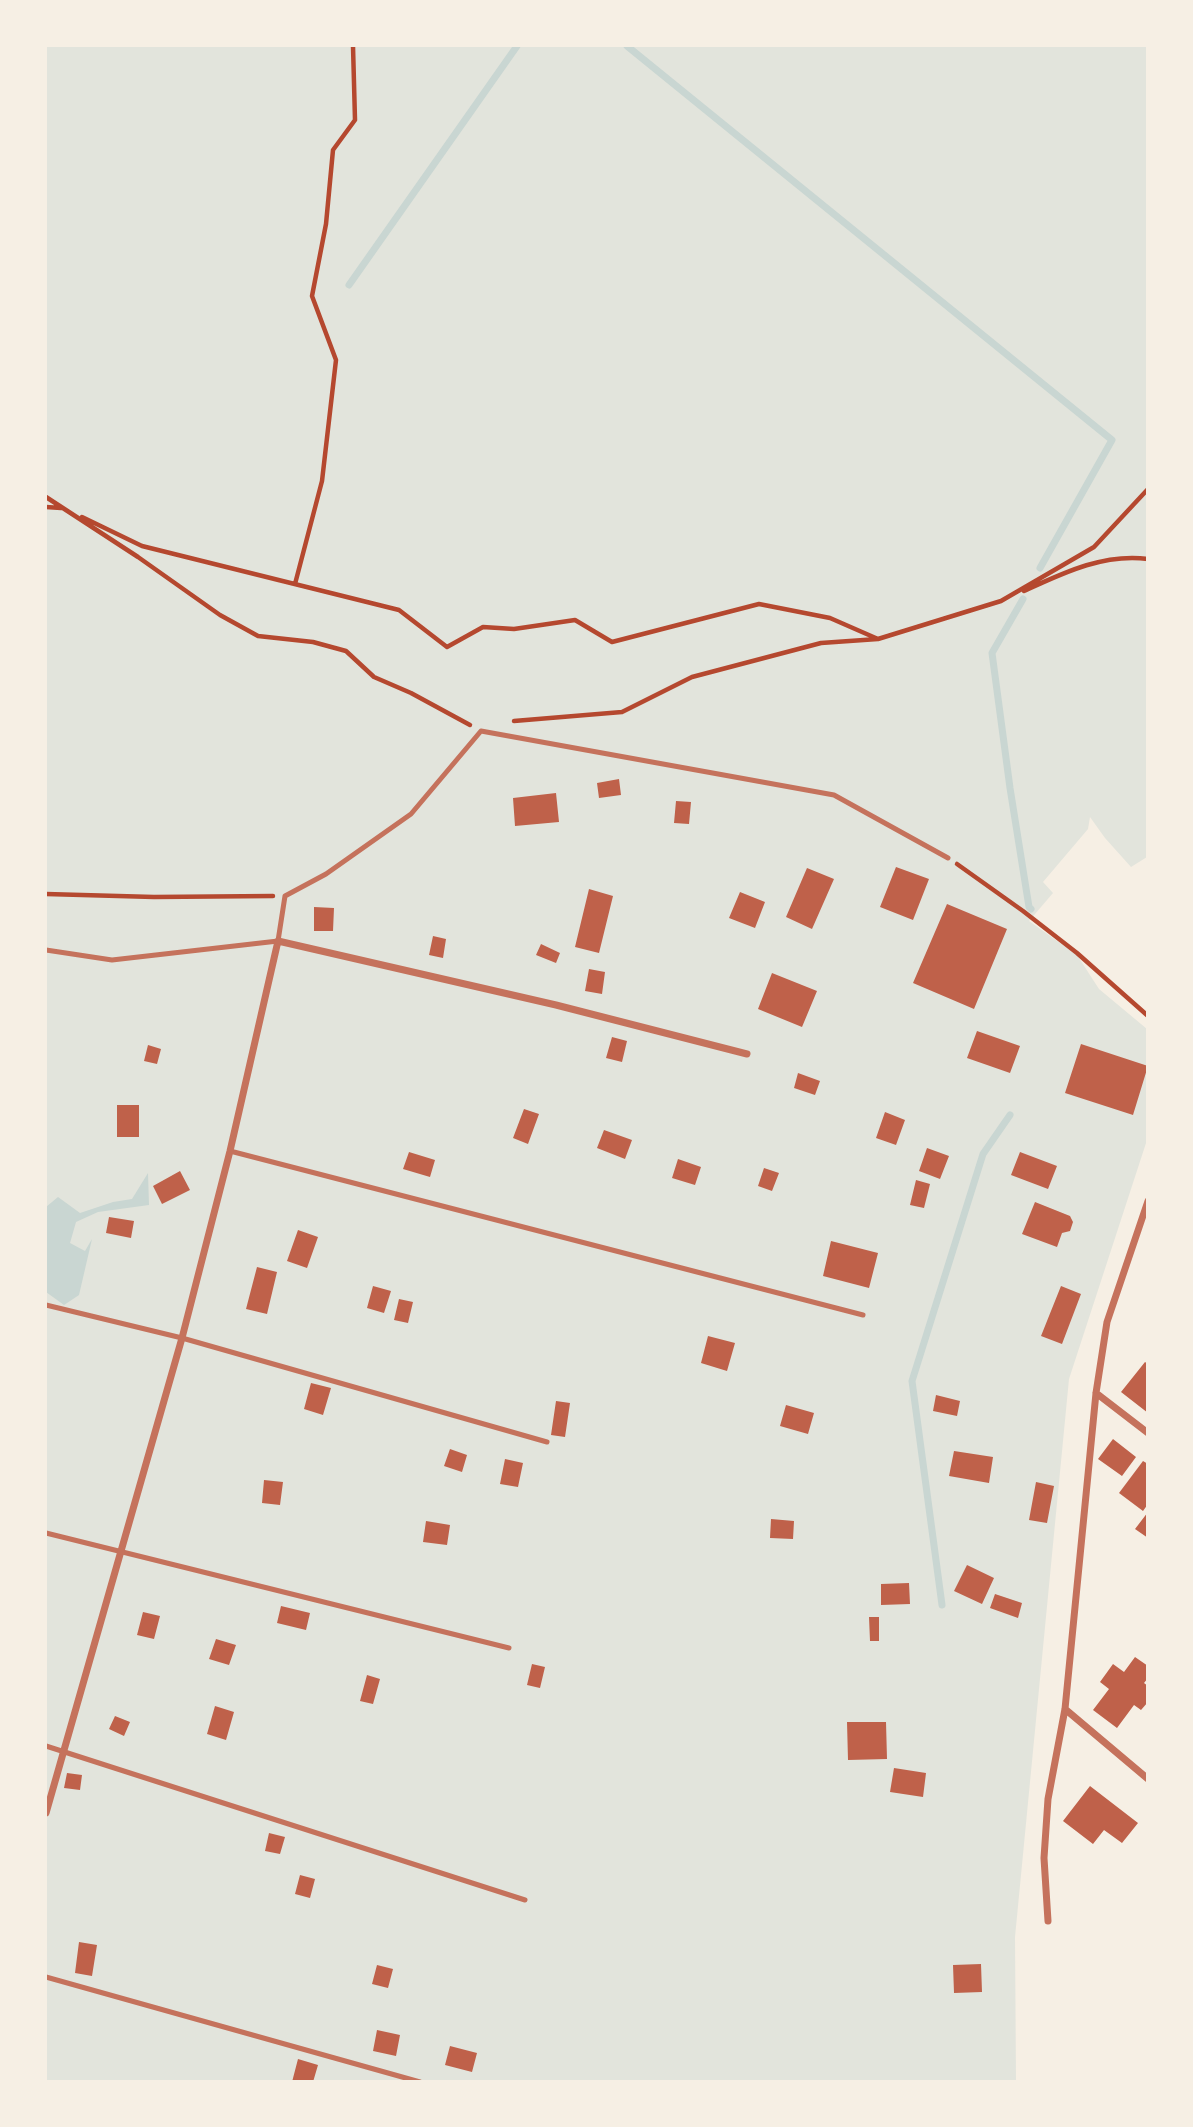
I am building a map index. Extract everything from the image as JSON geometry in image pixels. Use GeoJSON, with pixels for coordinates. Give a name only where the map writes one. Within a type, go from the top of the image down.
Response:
{"type":"FeatureCollection","features":[{"type":"Feature","properties":{"kind":"street"},"geometry":{"type":"LineString","coordinates":[[46,1813],[182,1338],[230,1151],[278,941],[556,1005],[747,1054]]}},
{"type":"Feature","properties":{"kind":"street"},"geometry":{"type":"LineString","coordinates":[[1048,1921],[1044,1858],[1048,1799],[1065,1709],[1096,1393],[1107,1322],[1147,1201]]}},
{"type":"Feature","properties":{"kind":"street"},"geometry":{"type":"LineString","coordinates":[[1096,1393],[1147,1433]]}},
{"type":"Feature","properties":{"kind":"street"},"geometry":{"type":"LineString","coordinates":[[1065,1709],[1147,1779]]}},
{"type":"Feature","properties":{"kind":"lane"},"geometry":{"type":"LineString","coordinates":[[46,950],[112,960],[278,941],[285,896],[326,874],[411,814],[481,731],[834,795],[948,858]]}},
{"type":"Feature","properties":{"kind":"lane"},"geometry":{"type":"LineString","coordinates":[[230,1151],[863,1315]]}},
{"type":"Feature","properties":{"kind":"lane"},"geometry":{"type":"LineString","coordinates":[[46,1305],[182,1338],[547,1442]]}},
{"type":"Feature","properties":{"kind":"lane"},"geometry":{"type":"LineString","coordinates":[[46,1533],[509,1648]]}},
{"type":"Feature","properties":{"kind":"lane"},"geometry":{"type":"LineString","coordinates":[[46,1746],[525,1899]]}},
{"type":"Feature","properties":{"kind":"lane"},"geometry":{"type":"LineString","coordinates":[[46,1977],[420,2081]]}},
{"type":"Feature","properties":{"kind":"path"},"geometry":{"type":"LineString","coordinates":[[295,584],[322,481],[336,360],[312,296],[326,224],[333,150],[355,120],[353,46]]}},
{"type":"Feature","properties":{"kind":"path"},"geometry":{"type":"LineString","coordinates":[[1001,601],[1094,547],[1147,489]]}},
{"type":"Feature","properties":{"kind":"path"},"geometry":{"type":"LineString","coordinates":[[46,497],[220,615],[258,636],[313,642],[346,651],[374,677],[421,698],[481,731],[516,721],[622,712],[692,677],[821,643],[878,639],[1001,601],[1078,566],[1133,557],[1147,559]]}},
{"type":"Feature","properties":{"kind":"path"},"geometry":{"type":"LineString","coordinates":[[46,506],[63,508],[142,546],[399,610],[447,647],[483,627],[514,629],[575,621],[612,642],[759,604],[830,618],[878,639]]}},
{"type":"Feature","properties":{"kind":"path"},"geometry":{"type":"LineString","coordinates":[[948,858],[1055,935],[1147,1016]]}},
{"type":"Feature","properties":{"kind":"path"},"geometry":{"type":"LineString","coordinates":[[46,894],[285,896]]}},
{"type":"Feature","properties":{"kind":"shaded area"},"geometry":{"type":"Polygon","coordinates":[[[46,46],[1147,46],[1147,857],[1131,867],[1090,817],[1088,829],[1043,882],[1053,893],[1029,921],[1077,955],[1099,989],[1147,1029],[1147,1140],[1069,1379],[1015,1937],[1016,2081],[46,2082],[46,46]]]}},
{"type":"Feature","properties":{"kind":"shaded area"},"geometry":{"type":"Polygon","coordinates":[[[148,1173],[149,1205],[98,1212],[76,1222],[70,1243],[85,1251],[92,1239],[79,1295],[64,1305],[46,1292],[46,1207],[58,1197],[80,1213],[132,1199],[148,1173]]]}},
{"type":"Feature","properties":{"kind":"building"},"geometry":{"type":"Polygon","coordinates":[[[619,779],[621,795],[599,798],[597,783],[619,779]]]}},
{"type":"Feature","properties":{"kind":"building"},"geometry":{"type":"Polygon","coordinates":[[[556,793],[559,822],[515,826],[513,798],[556,793]]]}},
{"type":"Feature","properties":{"kind":"building"},"geometry":{"type":"Polygon","coordinates":[[[676,801],[691,802],[689,824],[674,823],[676,801]]]}},
{"type":"Feature","properties":{"kind":"building"},"geometry":{"type":"Polygon","coordinates":[[[896,867],[929,879],[913,920],[880,907],[896,867]]]}},
{"type":"Feature","properties":{"kind":"building"},"geometry":{"type":"Polygon","coordinates":[[[807,868],[834,879],[812,929],[786,917],[807,868]]]}},
{"type":"Feature","properties":{"kind":"building"},"geometry":{"type":"Polygon","coordinates":[[[589,889],[613,896],[599,953],[575,947],[589,889]]]}},
{"type":"Feature","properties":{"kind":"building"},"geometry":{"type":"Polygon","coordinates":[[[740,892],[765,902],[755,928],[729,918],[740,892]]]}},
{"type":"Feature","properties":{"kind":"building"},"geometry":{"type":"Polygon","coordinates":[[[947,904],[1007,929],[974,1009],[913,983],[947,904]]]}},
{"type":"Feature","properties":{"kind":"building"},"geometry":{"type":"Polygon","coordinates":[[[314,907],[334,908],[333,931],[314,931],[314,907]]]}},
{"type":"Feature","properties":{"kind":"building"},"geometry":{"type":"Polygon","coordinates":[[[433,936],[446,939],[443,958],[429,955],[433,936]]]}},
{"type":"Feature","properties":{"kind":"building"},"geometry":{"type":"Polygon","coordinates":[[[541,944],[560,953],[556,963],[536,955],[541,944]]]}},
{"type":"Feature","properties":{"kind":"building"},"geometry":{"type":"Polygon","coordinates":[[[589,969],[605,972],[602,994],[585,991],[589,969]]]}},
{"type":"Feature","properties":{"kind":"building"},"geometry":{"type":"Polygon","coordinates":[[[772,973],[817,991],[802,1027],[758,1009],[772,973]]]}},
{"type":"Feature","properties":{"kind":"building"},"geometry":{"type":"Polygon","coordinates":[[[977,1031],[1020,1046],[1010,1073],[967,1058],[977,1031]]]}},
{"type":"Feature","properties":{"kind":"building"},"geometry":{"type":"Polygon","coordinates":[[[612,1037],[627,1041],[622,1062],[606,1058],[612,1037]]]}},
{"type":"Feature","properties":{"kind":"building"},"geometry":{"type":"Polygon","coordinates":[[[1081,1044],[1148,1066],[1133,1115],[1065,1093],[1081,1044]]]}},
{"type":"Feature","properties":{"kind":"building"},"geometry":{"type":"Polygon","coordinates":[[[148,1045],[161,1049],[157,1064],[144,1061],[148,1045]]]}},
{"type":"Feature","properties":{"kind":"building"},"geometry":{"type":"Polygon","coordinates":[[[798,1073],[820,1081],[815,1095],[794,1088],[798,1073]]]}},
{"type":"Feature","properties":{"kind":"building"},"geometry":{"type":"Polygon","coordinates":[[[117,1105],[139,1105],[139,1137],[117,1137],[117,1105]]]}},
{"type":"Feature","properties":{"kind":"building"},"geometry":{"type":"Polygon","coordinates":[[[524,1109],[539,1114],[528,1144],[513,1138],[524,1109]]]}},
{"type":"Feature","properties":{"kind":"building"},"geometry":{"type":"Polygon","coordinates":[[[885,1112],[905,1120],[896,1145],[876,1138],[885,1112]]]}},
{"type":"Feature","properties":{"kind":"building"},"geometry":{"type":"Polygon","coordinates":[[[604,1130],[632,1140],[625,1159],[597,1148],[604,1130]]]}},
{"type":"Feature","properties":{"kind":"building"},"geometry":{"type":"Polygon","coordinates":[[[927,1148],[949,1156],[940,1179],[919,1171],[927,1148]]]}},
{"type":"Feature","properties":{"kind":"building"},"geometry":{"type":"Polygon","coordinates":[[[409,1152],[435,1160],[430,1177],[403,1169],[409,1152]]]}},
{"type":"Feature","properties":{"kind":"building"},"geometry":{"type":"Polygon","coordinates":[[[1020,1152],[1057,1166],[1048,1189],[1011,1175],[1020,1152]]]}},
{"type":"Feature","properties":{"kind":"building"},"geometry":{"type":"Polygon","coordinates":[[[678,1159],[701,1167],[695,1185],[672,1178],[678,1159]]]}},
{"type":"Feature","properties":{"kind":"building"},"geometry":{"type":"Polygon","coordinates":[[[764,1168],[779,1173],[772,1191],[758,1186],[764,1168]]]}},
{"type":"Feature","properties":{"kind":"building"},"geometry":{"type":"Polygon","coordinates":[[[180,1171],[190,1190],[162,1204],[153,1186],[180,1171]]]}},
{"type":"Feature","properties":{"kind":"building"},"geometry":{"type":"Polygon","coordinates":[[[916,1180],[930,1184],[924,1208],[910,1205],[916,1180]]]}},
{"type":"Feature","properties":{"kind":"building"},"geometry":{"type":"Polygon","coordinates":[[[1035,1202],[1070,1216],[1073,1222],[1070,1231],[1062,1233],[1057,1247],[1022,1234],[1035,1202]]]}},
{"type":"Feature","properties":{"kind":"building"},"geometry":{"type":"Polygon","coordinates":[[[109,1217],[134,1221],[131,1238],[106,1233],[109,1217]]]}},
{"type":"Feature","properties":{"kind":"building"},"geometry":{"type":"Polygon","coordinates":[[[298,1230],[318,1237],[307,1268],[287,1261],[298,1230]]]}},
{"type":"Feature","properties":{"kind":"building"},"geometry":{"type":"Polygon","coordinates":[[[831,1241],[878,1253],[869,1288],[823,1276],[831,1241]]]}},
{"type":"Feature","properties":{"kind":"building"},"geometry":{"type":"Polygon","coordinates":[[[257,1267],[277,1272],[267,1314],[246,1309],[257,1267]]]}},
{"type":"Feature","properties":{"kind":"building"},"geometry":{"type":"Polygon","coordinates":[[[373,1286],[391,1291],[384,1313],[367,1308],[373,1286]]]}},
{"type":"Feature","properties":{"kind":"building"},"geometry":{"type":"Polygon","coordinates":[[[1061,1286],[1081,1294],[1062,1344],[1041,1336],[1061,1286]]]}},
{"type":"Feature","properties":{"kind":"building"},"geometry":{"type":"Polygon","coordinates":[[[399,1299],[413,1302],[408,1323],[394,1320],[399,1299]]]}},
{"type":"Feature","properties":{"kind":"building"},"geometry":{"type":"Polygon","coordinates":[[[708,1336],[735,1343],[727,1371],[701,1363],[708,1336]]]}},
{"type":"Feature","properties":{"kind":"building"},"geometry":{"type":"Polygon","coordinates":[[[1145,1362],[1148,1364],[1148,1413],[1121,1392],[1145,1362]]]}},
{"type":"Feature","properties":{"kind":"building"},"geometry":{"type":"Polygon","coordinates":[[[311,1383],[331,1388],[323,1415],[304,1409],[311,1383]]]}},
{"type":"Feature","properties":{"kind":"building"},"geometry":{"type":"Polygon","coordinates":[[[936,1395],[960,1401],[957,1416],[933,1411],[936,1395]]]}},
{"type":"Feature","properties":{"kind":"building"},"geometry":{"type":"Polygon","coordinates":[[[556,1401],[570,1403],[565,1437],[551,1435],[556,1401]]]}},
{"type":"Feature","properties":{"kind":"building"},"geometry":{"type":"Polygon","coordinates":[[[786,1405],[814,1413],[808,1434],[780,1426],[786,1405]]]}},
{"type":"Feature","properties":{"kind":"building"},"geometry":{"type":"Polygon","coordinates":[[[1113,1439],[1136,1457],[1122,1476],[1098,1459],[1113,1439]]]}},
{"type":"Feature","properties":{"kind":"building"},"geometry":{"type":"Polygon","coordinates":[[[450,1449],[467,1455],[462,1472],[444,1466],[450,1449]]]}},
{"type":"Feature","properties":{"kind":"building"},"geometry":{"type":"Polygon","coordinates":[[[954,1451],[993,1457],[989,1483],[949,1476],[954,1451]]]}},
{"type":"Feature","properties":{"kind":"building"},"geometry":{"type":"Polygon","coordinates":[[[505,1459],[523,1463],[518,1487],[500,1484],[505,1459]]]}},
{"type":"Feature","properties":{"kind":"building"},"geometry":{"type":"Polygon","coordinates":[[[1143,1461],[1148,1464],[1148,1504],[1143,1511],[1119,1493],[1143,1461]]]}},
{"type":"Feature","properties":{"kind":"building"},"geometry":{"type":"Polygon","coordinates":[[[264,1480],[283,1482],[280,1505],[262,1503],[264,1480]]]}},
{"type":"Feature","properties":{"kind":"building"},"geometry":{"type":"Polygon","coordinates":[[[1036,1482],[1054,1486],[1047,1523],[1029,1520],[1036,1482]]]}},
{"type":"Feature","properties":{"kind":"building"},"geometry":{"type":"Polygon","coordinates":[[[1148,1512],[1148,1538],[1135,1529],[1148,1512]]]}},
{"type":"Feature","properties":{"kind":"building"},"geometry":{"type":"Polygon","coordinates":[[[771,1519],[794,1521],[793,1539],[770,1538],[771,1519]]]}},
{"type":"Feature","properties":{"kind":"building"},"geometry":{"type":"Polygon","coordinates":[[[426,1521],[450,1525],[447,1545],[423,1542],[426,1521]]]}},
{"type":"Feature","properties":{"kind":"building"},"geometry":{"type":"Polygon","coordinates":[[[967,1565],[994,1578],[982,1604],[954,1591],[967,1565]]]}},
{"type":"Feature","properties":{"kind":"building"},"geometry":{"type":"Polygon","coordinates":[[[909,1583],[910,1604],[881,1605],[881,1584],[909,1583]]]}},
{"type":"Feature","properties":{"kind":"building"},"geometry":{"type":"Polygon","coordinates":[[[995,1594],[1022,1603],[1018,1618],[990,1608],[995,1594]]]}},
{"type":"Feature","properties":{"kind":"building"},"geometry":{"type":"Polygon","coordinates":[[[281,1606],[310,1613],[306,1630],[277,1623],[281,1606]]]}},
{"type":"Feature","properties":{"kind":"building"},"geometry":{"type":"Polygon","coordinates":[[[143,1612],[160,1616],[154,1639],[137,1635],[143,1612]]]}},
{"type":"Feature","properties":{"kind":"building"},"geometry":{"type":"Polygon","coordinates":[[[869,1617],[879,1617],[879,1641],[870,1641],[869,1617]]]}},
{"type":"Feature","properties":{"kind":"building"},"geometry":{"type":"Polygon","coordinates":[[[216,1639],[236,1645],[229,1665],[209,1659],[216,1639]]]}},
{"type":"Feature","properties":{"kind":"building"},"geometry":{"type":"Polygon","coordinates":[[[1135,1657],[1148,1666],[1148,1678],[1144,1683],[1148,1686],[1148,1702],[1141,1710],[1134,1705],[1117,1728],[1093,1710],[1109,1689],[1100,1682],[1113,1664],[1124,1672],[1135,1657]]]}},
{"type":"Feature","properties":{"kind":"building"},"geometry":{"type":"Polygon","coordinates":[[[532,1664],[545,1667],[540,1688],[527,1685],[532,1664]]]}},
{"type":"Feature","properties":{"kind":"building"},"geometry":{"type":"Polygon","coordinates":[[[367,1675],[380,1679],[373,1704],[360,1701],[367,1675]]]}},
{"type":"Feature","properties":{"kind":"building"},"geometry":{"type":"Polygon","coordinates":[[[215,1706],[234,1712],[226,1740],[207,1734],[215,1706]]]}},
{"type":"Feature","properties":{"kind":"building"},"geometry":{"type":"Polygon","coordinates":[[[115,1716],[130,1722],[124,1736],[109,1729],[115,1716]]]}},
{"type":"Feature","properties":{"kind":"building"},"geometry":{"type":"Polygon","coordinates":[[[847,1722],[886,1722],[887,1759],[848,1760],[847,1722]]]}},
{"type":"Feature","properties":{"kind":"building"},"geometry":{"type":"Polygon","coordinates":[[[894,1768],[926,1773],[923,1797],[890,1792],[894,1768]]]}},
{"type":"Feature","properties":{"kind":"building"},"geometry":{"type":"Polygon","coordinates":[[[67,1773],[82,1775],[80,1790],[64,1788],[67,1773]]]}},
{"type":"Feature","properties":{"kind":"building"},"geometry":{"type":"Polygon","coordinates":[[[1090,1786],[1138,1823],[1122,1843],[1104,1830],[1093,1844],[1063,1821],[1090,1786]]]}},
{"type":"Feature","properties":{"kind":"building"},"geometry":{"type":"Polygon","coordinates":[[[269,1833],[285,1837],[280,1854],[265,1851],[269,1833]]]}},
{"type":"Feature","properties":{"kind":"building"},"geometry":{"type":"Polygon","coordinates":[[[300,1875],[315,1879],[310,1898],[295,1894],[300,1875]]]}},
{"type":"Feature","properties":{"kind":"building"},"geometry":{"type":"Polygon","coordinates":[[[79,1942],[97,1945],[92,1976],[75,1973],[79,1942]]]}},
{"type":"Feature","properties":{"kind":"building"},"geometry":{"type":"Polygon","coordinates":[[[981,1964],[982,1992],[954,1993],[953,1965],[981,1964]]]}},
{"type":"Feature","properties":{"kind":"building"},"geometry":{"type":"Polygon","coordinates":[[[377,1965],[393,1969],[388,1988],[372,1984],[377,1965]]]}},
{"type":"Feature","properties":{"kind":"building"},"geometry":{"type":"Polygon","coordinates":[[[377,2030],[400,2035],[396,2056],[373,2051],[377,2030]]]}},
{"type":"Feature","properties":{"kind":"building"},"geometry":{"type":"Polygon","coordinates":[[[450,2046],[477,2053],[472,2072],[445,2065],[450,2046]]]}},
{"type":"Feature","properties":{"kind":"building"},"geometry":{"type":"Polygon","coordinates":[[[298,2059],[318,2065],[313,2082],[292,2082],[298,2059]]]}},
{"type":"Feature","properties":{"kind":"waterway"},"geometry":{"type":"LineString","coordinates":[[349,285],[517,46]]}},
{"type":"Feature","properties":{"kind":"waterway"},"geometry":{"type":"LineString","coordinates":[[627,46],[1112,440],[1040,568]]}},
{"type":"Feature","properties":{"kind":"waterway"},"geometry":{"type":"LineString","coordinates":[[1023,599],[992,653],[1010,788],[1031,909]]}},
{"type":"Feature","properties":{"kind":"waterway"},"geometry":{"type":"LineString","coordinates":[[942,1605],[912,1381],[983,1154],[1010,1115]]}}]}
